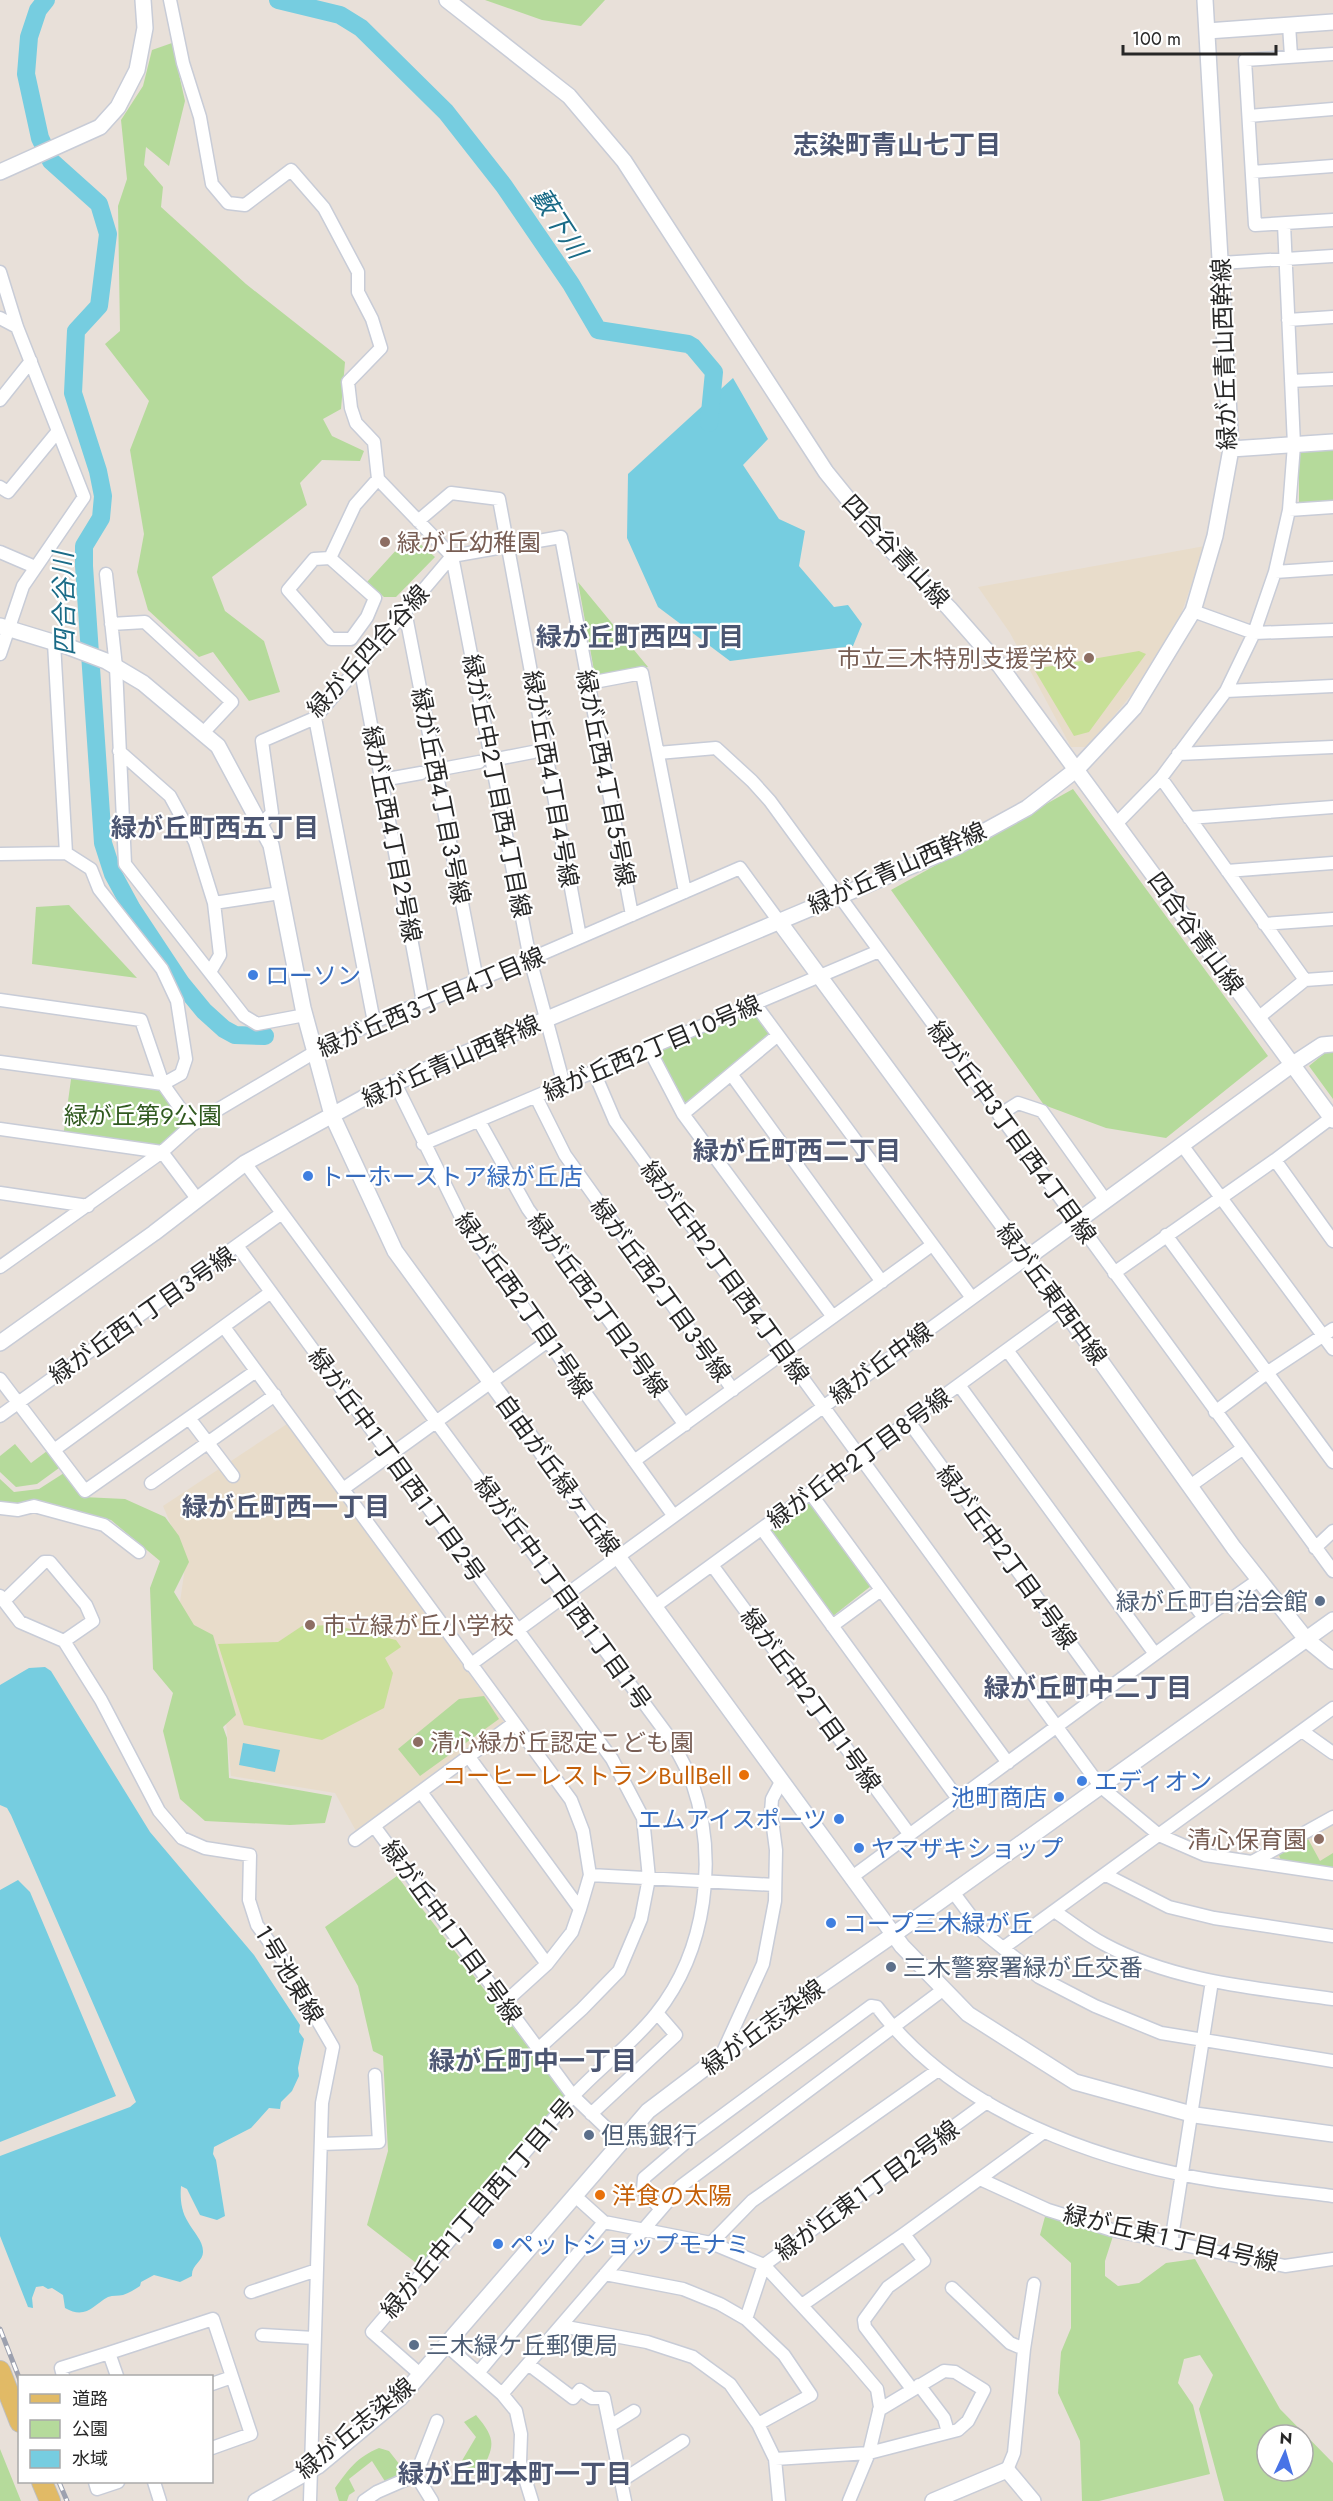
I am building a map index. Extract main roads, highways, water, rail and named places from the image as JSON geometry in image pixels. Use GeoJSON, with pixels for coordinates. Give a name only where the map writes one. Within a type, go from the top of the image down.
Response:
{"type":"FeatureCollection","features":[{"type":"Feature","properties":{"kind":"main road"},"geometry":{"type":"LineString","coordinates":[[0,2371],[18,2417]]}},
{"type":"Feature","properties":{"kind":"main road"},"geometry":{"type":"LineString","coordinates":[[43,2483],[50,2501]]}},
{"type":"Feature","properties":{"kind":"water"},"geometry":{"type":"Polygon","coordinates":[[[733,378],[768,439],[743,465],[779,519],[805,531],[799,566],[834,607],[848,605],[862,624],[853,646],[730,661],[658,607],[627,538],[628,474],[733,378]]]}},
{"type":"Feature","properties":{"kind":"water"},"geometry":{"type":"Polygon","coordinates":[[[45,1667],[51,1671],[150,1832],[254,1955],[300,2025],[299,2032],[304,2039],[298,2068],[299,2076],[292,2091],[281,2102],[280,2109],[269,2108],[251,2128],[214,2147],[213,2154],[216,2160],[225,2216],[217,2220],[200,2215],[187,2189],[181,2186],[184,2213],[203,2247],[202,2258],[193,2269],[192,2276],[180,2282],[154,2275],[129,2292],[108,2297],[84,2312],[65,2308],[63,2295],[52,2288],[48,2289],[43,2286],[36,2287],[32,2298],[33,2308],[28,2307],[0,2236],[0,2156],[130,2107],[136,2102],[11,1815],[7,1808],[0,1805],[0,1685],[29,1668],[45,1667]]]}},
{"type":"Feature","properties":{"kind":"water"},"geometry":{"type":"Polygon","coordinates":[[[243,1743],[280,1750],[275,1772],[239,1765],[243,1743]]]}},
{"type":"Feature","properties":{"kind":"water"},"geometry":{"type":"Polygon","coordinates":[[[18,1880],[30,1892],[116,2096],[0,2142],[0,1890],[18,1880]]]}},
{"type":"Feature","properties":{"kind":"waterway","name":"四合谷川"},"geometry":{"type":"LineString","coordinates":[[46,0],[38,10],[29,37],[26,74],[40,138],[51,161],[99,204],[108,234],[99,306],[76,331],[73,393],[98,471],[103,496],[101,518],[84,546],[103,843],[113,874],[132,909],[181,983],[204,1011],[224,1029],[235,1035],[265,1036]]}},
{"type":"Feature","properties":{"kind":"waterway","name":"藪下川"},"geometry":{"type":"LineString","coordinates":[[278,0],[340,15],[361,28],[446,112],[504,186],[571,284],[598,330],[688,344],[693,347],[714,372],[709,423]]}},
{"type":"Feature","properties":{"kind":"railway"},"geometry":{"type":"LineString","coordinates":[[0,2329],[18,2375]]}},
{"type":"Feature","properties":{"kind":"railway"},"geometry":{"type":"LineString","coordinates":[[59,2483],[67,2501]]}},
{"type":"Feature","properties":{"kind":"place","name":"緑が丘幼稚園"},"geometry":{"type":"Point","coordinates":[385,542]}},
{"type":"Feature","properties":{"kind":"place","name":"市立三木特別支援学校"},"geometry":{"type":"Point","coordinates":[1089,658]}},
{"type":"Feature","properties":{"kind":"place","name":"ローソン"},"geometry":{"type":"Point","coordinates":[253,975]}},
{"type":"Feature","properties":{"kind":"place","name":"トーホーストア緑が丘店"},"geometry":{"type":"Point","coordinates":[308,1176]}},
{"type":"Feature","properties":{"kind":"place","name":"緑が丘町自治会館"},"geometry":{"type":"Point","coordinates":[1320,1601]}},
{"type":"Feature","properties":{"kind":"place","name":"市立緑が丘小学校"},"geometry":{"type":"Point","coordinates":[310,1625]}},
{"type":"Feature","properties":{"kind":"place","name":"清心緑が丘認定こども園"},"geometry":{"type":"Point","coordinates":[418,1742]}},
{"type":"Feature","properties":{"kind":"place","name":"コーヒーレストランBullBell"},"geometry":{"type":"Point","coordinates":[744,1775]}},
{"type":"Feature","properties":{"kind":"place","name":"エディオン"},"geometry":{"type":"Point","coordinates":[1082,1781]}},
{"type":"Feature","properties":{"kind":"place","name":"池町商店"},"geometry":{"type":"Point","coordinates":[1059,1797]}},
{"type":"Feature","properties":{"kind":"place","name":"エムアイスポーツ"},"geometry":{"type":"Point","coordinates":[839,1819]}},
{"type":"Feature","properties":{"kind":"place","name":"清心保育園"},"geometry":{"type":"Point","coordinates":[1319,1839]}},
{"type":"Feature","properties":{"kind":"place","name":"ヤマザキショップ"},"geometry":{"type":"Point","coordinates":[859,1848]}},
{"type":"Feature","properties":{"kind":"place","name":"コープ三木緑が丘"},"geometry":{"type":"Point","coordinates":[831,1923]}},
{"type":"Feature","properties":{"kind":"place","name":"三木警察署緑が丘交番"},"geometry":{"type":"Point","coordinates":[891,1967]}},
{"type":"Feature","properties":{"kind":"place","name":"但馬銀行"},"geometry":{"type":"Point","coordinates":[589,2135]}},
{"type":"Feature","properties":{"kind":"place","name":"洋食の太陽"},"geometry":{"type":"Point","coordinates":[600,2195]}},
{"type":"Feature","properties":{"kind":"place","name":"ペットショップモナミ"},"geometry":{"type":"Point","coordinates":[498,2244]}},
{"type":"Feature","properties":{"kind":"place","name":"三木緑ケ丘郵便局"},"geometry":{"type":"Point","coordinates":[414,2345]}},
{"type":"Feature","properties":{"kind":"district","name":"志染町青山七丁目"},"geometry":{"type":"Point","coordinates":[897,145]}},
{"type":"Feature","properties":{"kind":"district","name":"緑が丘町西四丁目"},"geometry":{"type":"Point","coordinates":[640,637]}},
{"type":"Feature","properties":{"kind":"district","name":"緑が丘町西五丁目"},"geometry":{"type":"Point","coordinates":[215,828]}},
{"type":"Feature","properties":{"kind":"district","name":"緑が丘町西二丁目"},"geometry":{"type":"Point","coordinates":[797,1151]}},
{"type":"Feature","properties":{"kind":"district","name":"緑が丘町西一丁目"},"geometry":{"type":"Point","coordinates":[286,1507]}},
{"type":"Feature","properties":{"kind":"district","name":"緑が丘町中二丁目"},"geometry":{"type":"Point","coordinates":[1088,1688]}},
{"type":"Feature","properties":{"kind":"district","name":"緑が丘町中一丁目"},"geometry":{"type":"Point","coordinates":[533,2061]}},
{"type":"Feature","properties":{"kind":"district","name":"緑が丘町本町一丁目"},"geometry":{"type":"Point","coordinates":[515,2474]}},
{"type":"Feature","properties":{"kind":"park label","name":"緑が丘第9公園"},"geometry":{"type":"Point","coordinates":[143,1115]}}]}
